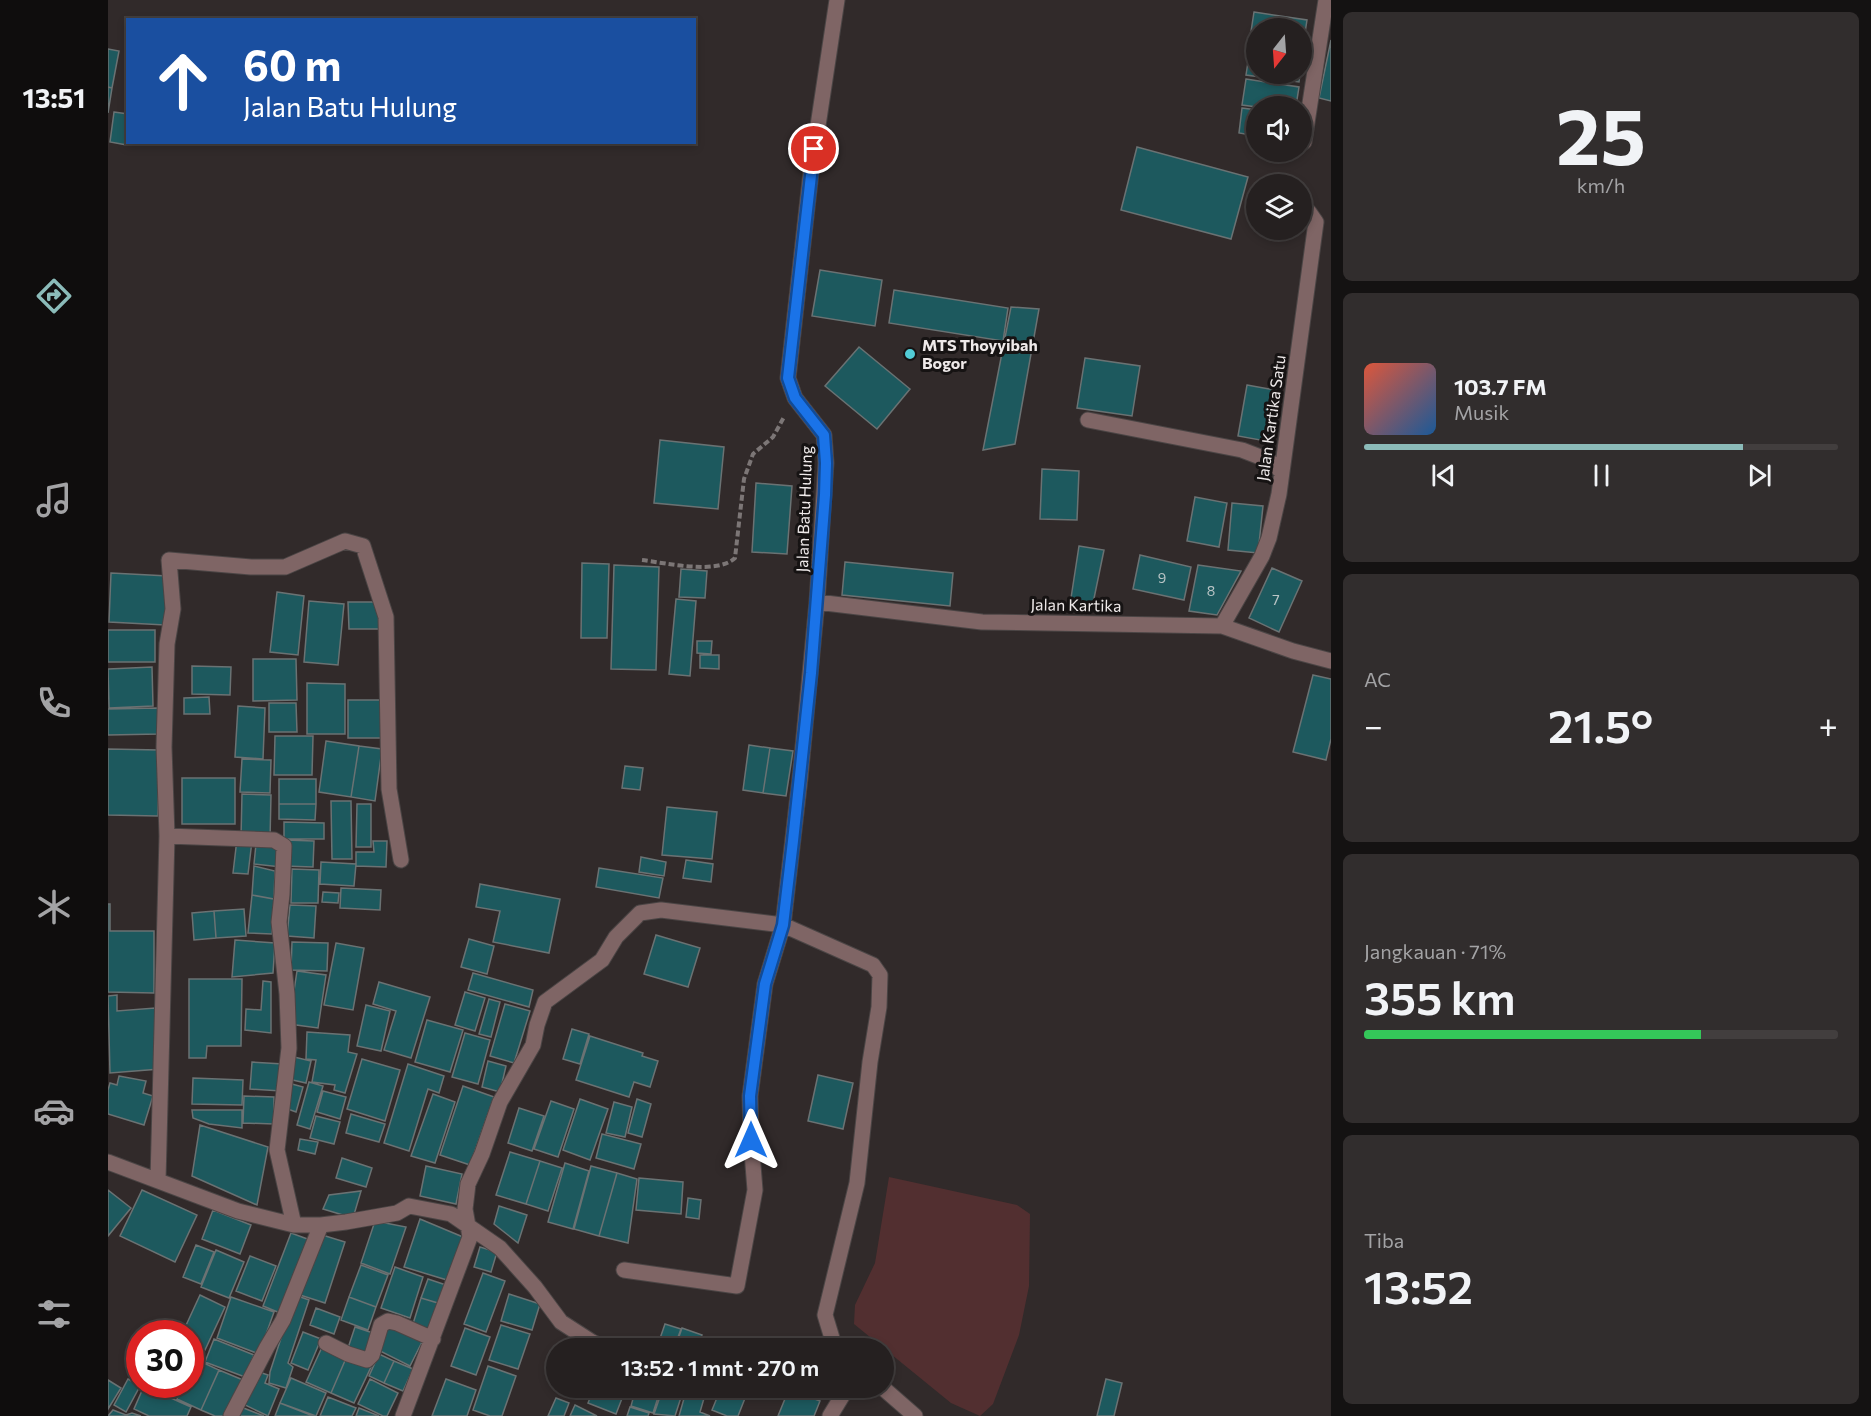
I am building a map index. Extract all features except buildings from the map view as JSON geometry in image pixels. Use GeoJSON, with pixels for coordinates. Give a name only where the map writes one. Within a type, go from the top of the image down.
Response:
{"type":"FeatureCollection","features":[{"type":"Feature","properties":{"kind":"street","name":"Jalan Batu Hulung"},"geometry":{"type":"LineString","coordinates":[[624,1270],[737,1286],[755,1190],[750,1096],[765,984],[783,925],[817,602],[825,495],[824,435],[795,398],[788,378],[811,172],[837,0]]}},
{"type":"Feature","properties":{"kind":"street"},"geometry":{"type":"LineString","coordinates":[[1311,96],[1326,0]]}},
{"type":"Feature","properties":{"kind":"street","name":"Jalan Kartika Satu"},"geometry":{"type":"LineString","coordinates":[[1222,626],[1262,555],[1269,538],[1282,472],[1316,222],[1312,215]]}},
{"type":"Feature","properties":{"kind":"street"},"geometry":{"type":"LineString","coordinates":[[1088,420],[1242,450],[1268,460],[1282,472]]}},
{"type":"Feature","properties":{"kind":"street"},"geometry":{"type":"LineString","coordinates":[[158,1180],[167,836],[164,747],[167,644],[173,609],[169,560],[251,567],[285,567],[345,541],[363,546],[386,617],[389,789],[401,860]]}},
{"type":"Feature","properties":{"kind":"street","name":"Jalan Kartika"},"geometry":{"type":"LineString","coordinates":[[817,602],[982,622],[1222,626],[1293,651],[1331,661]]}},
{"type":"Feature","properties":{"kind":"street"},"geometry":{"type":"LineString","coordinates":[[167,836],[274,840],[284,846],[279,922],[287,994],[289,1048],[277,1150],[294,1225]]}},
{"type":"Feature","properties":{"kind":"street"},"geometry":{"type":"LineString","coordinates":[[403,1416],[434,1339],[470,1237],[465,1209],[468,1185],[482,1154],[500,1102],[534,1045],[537,1025],[546,1002],[602,960],[616,937],[640,913],[661,910],[783,925],[873,965],[880,975],[879,1007],[857,1183],[825,1316],[832,1338]]}},
{"type":"Feature","properties":{"kind":"street"},"geometry":{"type":"LineString","coordinates":[[108,1162],[238,1211],[294,1225],[321,1225],[397,1213],[409,1206],[451,1214],[500,1248],[535,1287],[561,1322],[586,1338]]}},
{"type":"Feature","properties":{"kind":"street"},"geometry":{"type":"LineString","coordinates":[[231,1416],[283,1320],[321,1225]]}},
{"type":"Feature","properties":{"kind":"street"},"geometry":{"type":"LineString","coordinates":[[326,1343],[367,1360],[372,1354],[381,1325],[388,1321],[434,1339]]}},
{"type":"Feature","properties":{"kind":"street"},"geometry":{"type":"LineString","coordinates":[[830,1416],[841,1398]]}},
{"type":"Feature","properties":{"kind":"street"},"geometry":{"type":"LineString","coordinates":[[894,1398],[915,1416]]}},
{"type":"Feature","properties":{"kind":"path"},"geometry":{"type":"LineString","coordinates":[[642,560],[698,567],[720,566],[735,558],[744,479],[753,454],[773,437],[795,398]]}},
{"type":"Feature","properties":{"kind":"shaded area"},"geometry":{"type":"Polygon","coordinates":[[[889,1177],[1017,1205],[1030,1214],[1029,1286],[1019,1335],[993,1404],[980,1416],[951,1403],[894,1357],[894,1338],[871,1338],[854,1324],[855,1305],[875,1263],[889,1177]]]}},
{"type":"Feature","properties":{"kind":"place","name":"MTS Thoyyibah Bogor"},"geometry":{"type":"Point","coordinates":[910,354]}},
{"type":"Feature","properties":{"kind":"route"},"geometry":{"type":"LineString","coordinates":[[751,1140],[750,1096],[765,984],[783,925],[793,841],[811,673],[825,495],[824,435],[795,398],[788,378],[814,149]]}}]}
